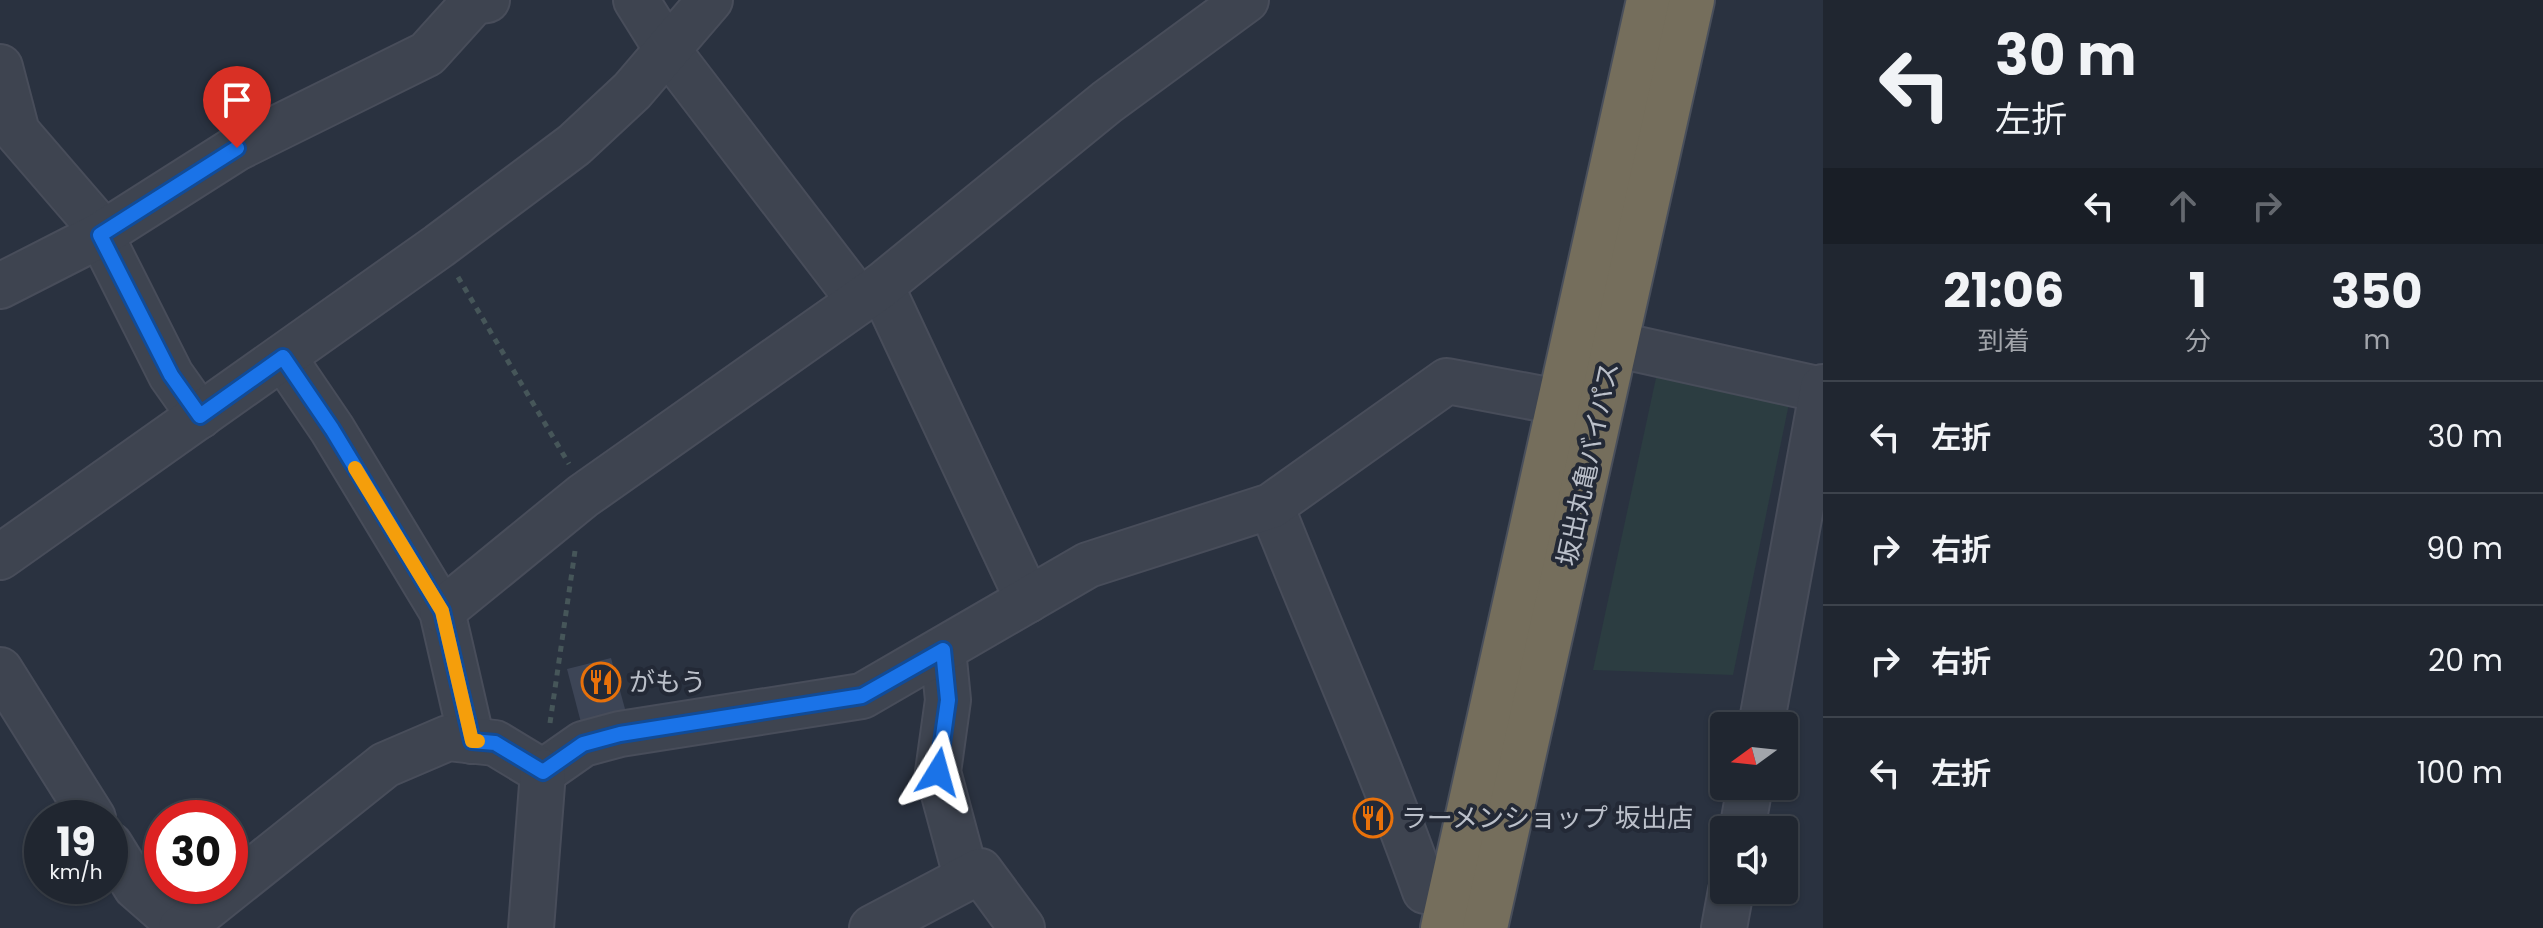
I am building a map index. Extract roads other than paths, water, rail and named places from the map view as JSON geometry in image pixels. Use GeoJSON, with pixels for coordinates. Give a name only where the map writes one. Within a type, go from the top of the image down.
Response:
{"type":"FeatureCollection","features":[{"type":"Feature","properties":{"kind":"highway","name":"坂出丸亀バイパス"},"geometry":{"type":"LineString","coordinates":[[1434,910],[1559,400],[1649,0]]}},
{"type":"Feature","properties":{"kind":"highway","name":"坂出丸亀バイパス"},"geometry":{"type":"LineString","coordinates":[[1485,928],[1692,0]]}},
{"type":"Feature","properties":{"kind":"street"},"geometry":{"type":"LineString","coordinates":[[0,286],[100,235],[237,148],[427,54],[474,2],[487,0]]}},
{"type":"Feature","properties":{"kind":"street"},"geometry":{"type":"LineString","coordinates":[[636,0],[666,48],[870,293],[1028,600]]}},
{"type":"Feature","properties":{"kind":"street"},"geometry":{"type":"LineString","coordinates":[[0,557],[283,357],[574,145],[632,91],[710,0]]}},
{"type":"Feature","properties":{"kind":"street"},"geometry":{"type":"LineString","coordinates":[[442,611],[583,496],[799,347],[1107,102],[1246,0]]}},
{"type":"Feature","properties":{"kind":"street"},"geometry":{"type":"LineString","coordinates":[[0,67],[17,132],[93,220],[171,375],[200,416]]}},
{"type":"Feature","properties":{"kind":"street"},"geometry":{"type":"LineString","coordinates":[[1614,344],[1823,388],[1764,712]]}},
{"type":"Feature","properties":{"kind":"street"},"geometry":{"type":"LineString","coordinates":[[283,357],[332,429],[442,611],[472,741]]}},
{"type":"Feature","properties":{"kind":"street"},"geometry":{"type":"LineString","coordinates":[[543,772],[583,744],[620,734],[862,696],[1088,565],[1243,518],[1271,506],[1447,381],[1601,410]]}},
{"type":"Feature","properties":{"kind":"street"},"geometry":{"type":"LineString","coordinates":[[1271,506],[1321,632],[1379,761],[1434,910]]}},
{"type":"Feature","properties":{"kind":"street"},"geometry":{"type":"LineString","coordinates":[[943,650],[948,700],[938,772],[966,876]]}},
{"type":"Feature","properties":{"kind":"street"},"geometry":{"type":"LineString","coordinates":[[0,670],[82,800]]}},
{"type":"Feature","properties":{"kind":"street"},"geometry":{"type":"LineString","coordinates":[[128,874],[136,887],[182,928],[385,765],[448,738],[495,743],[543,772]]}},
{"type":"Feature","properties":{"kind":"street"},"geometry":{"type":"LineString","coordinates":[[531,928],[543,772]]}},
{"type":"Feature","properties":{"kind":"street"},"geometry":{"type":"LineString","coordinates":[[872,928],[980,871],[1022,928]]}},
{"type":"Feature","properties":{"kind":"street"},"geometry":{"type":"LineString","coordinates":[[1724,928],[1728,904]]}},
{"type":"Feature","properties":{"kind":"place","name":"がもう"},"geometry":{"type":"Point","coordinates":[601,682]}},
{"type":"Feature","properties":{"kind":"place","name":"ラーメンショップ 坂出店"},"geometry":{"type":"Point","coordinates":[1373,818]}}]}
